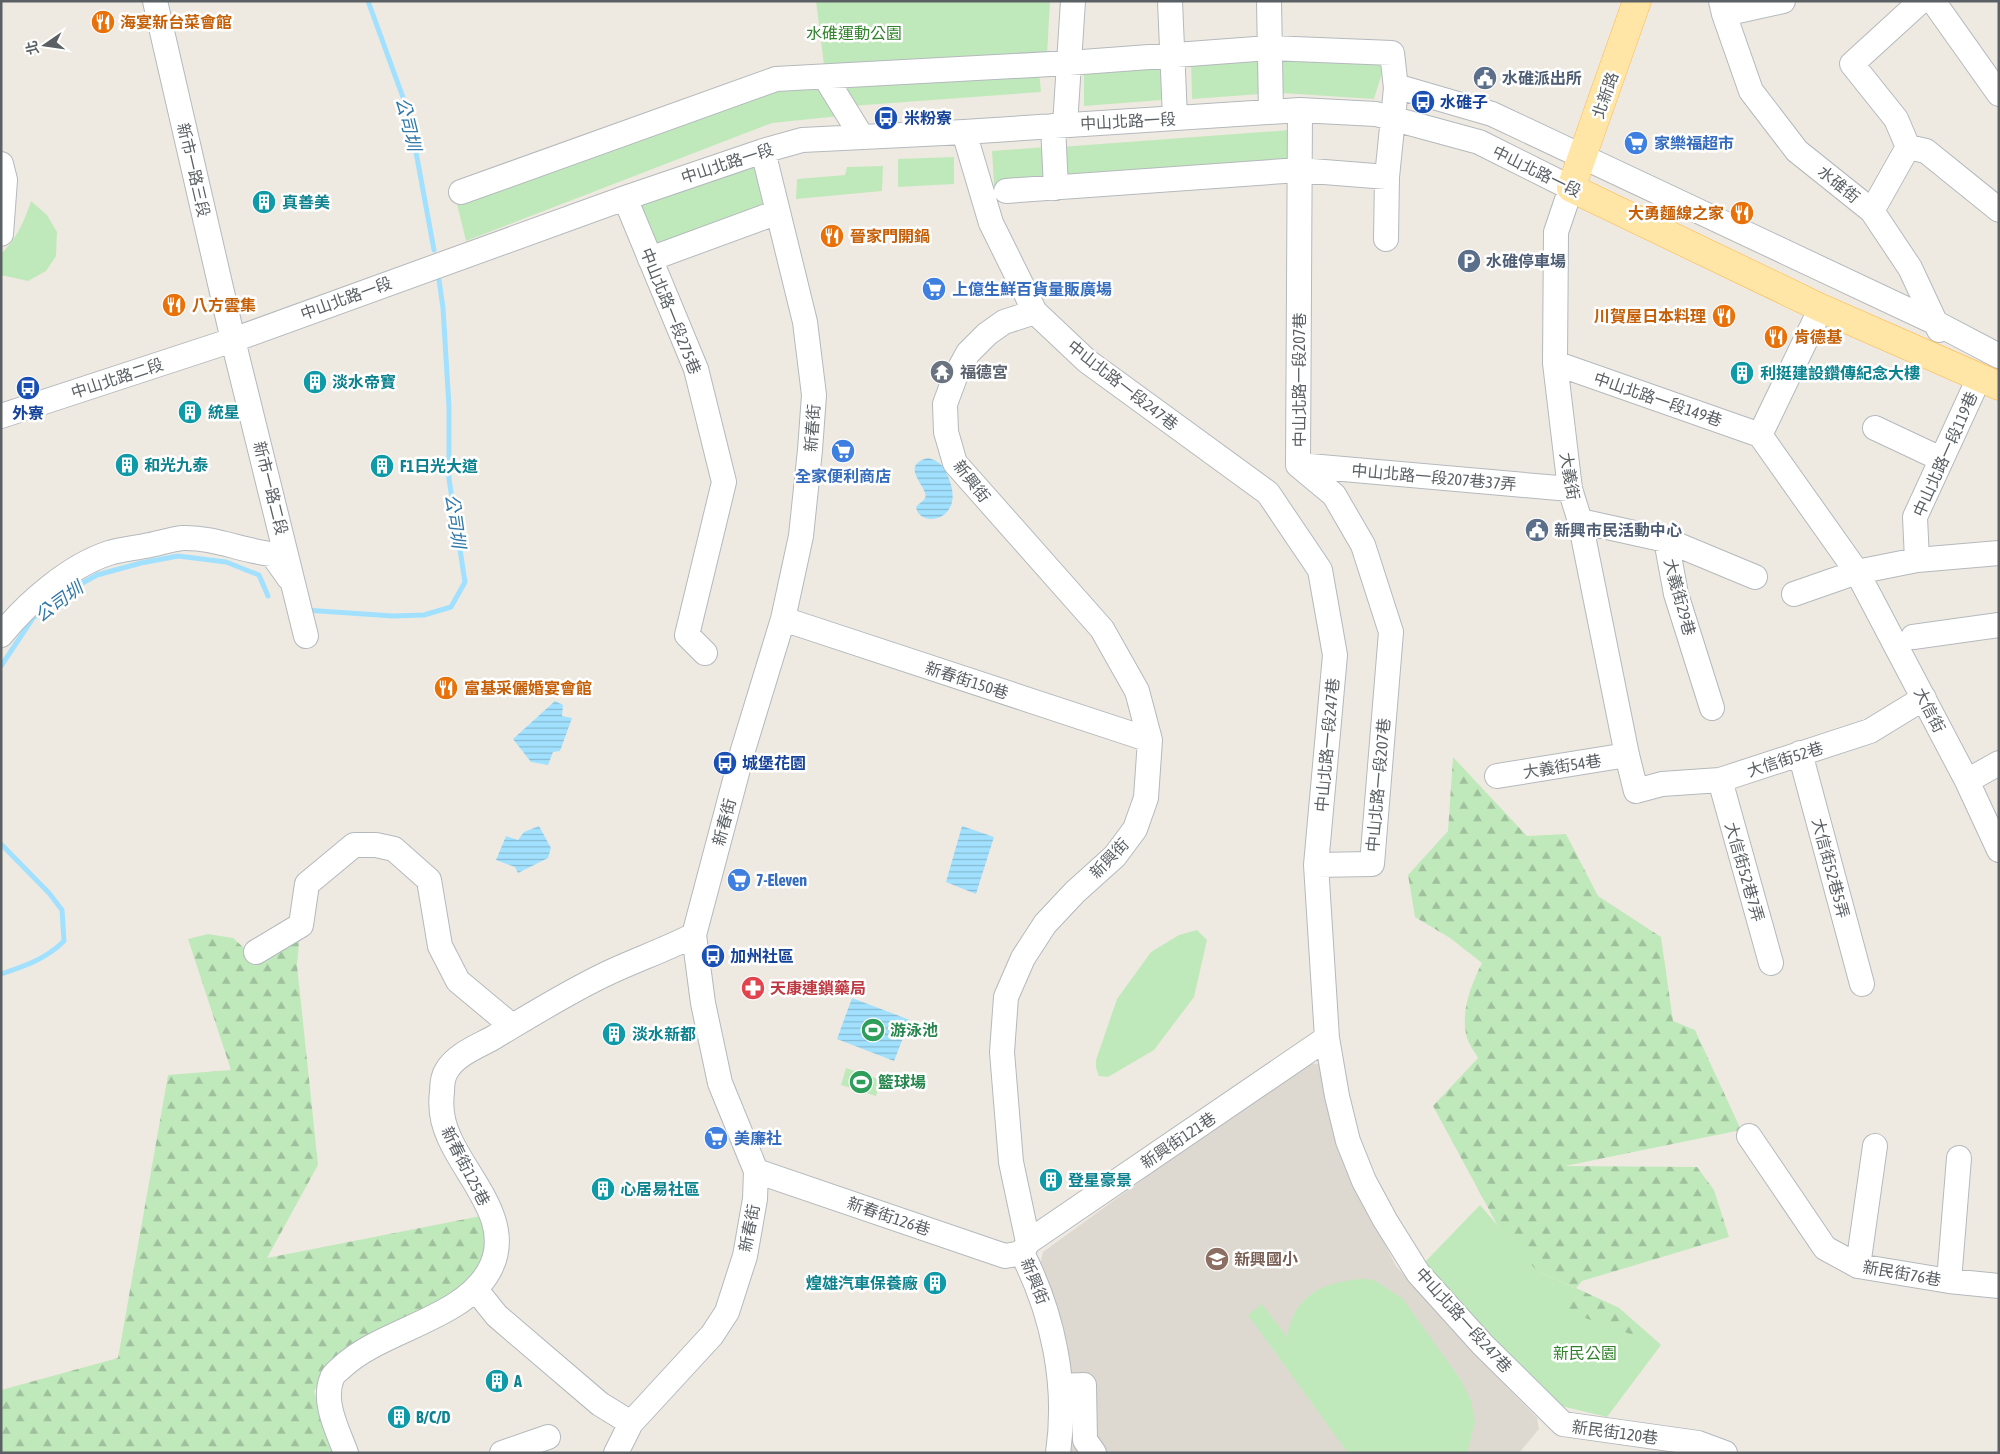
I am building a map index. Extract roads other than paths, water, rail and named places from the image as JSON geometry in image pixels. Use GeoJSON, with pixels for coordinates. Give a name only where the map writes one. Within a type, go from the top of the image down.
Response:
{"type":"FeatureCollection","features":[{"type":"Feature","properties":{"kind":"main road","name":"北新路"},"geometry":{"type":"LineString","coordinates":[[1571,188],[1637,1]]}},
{"type":"Feature","properties":{"kind":"main road","name":"中山北路一段"},"geometry":{"type":"LineString","coordinates":[[1571,188],[1821,308],[1979,378]]}},
{"type":"Feature","properties":{"kind":"street","name":"新市一路三段"},"geometry":{"type":"LineString","coordinates":[[155,1],[233,340]]}},
{"type":"Feature","properties":{"kind":"street"},"geometry":{"type":"LineString","coordinates":[[1056,188],[1059,125],[1069,63],[1072,1]]}},
{"type":"Feature","properties":{"kind":"street"},"geometry":{"type":"LineString","coordinates":[[1170,1],[1174,118]]}},
{"type":"Feature","properties":{"kind":"street"},"geometry":{"type":"LineString","coordinates":[[1268,1],[1271,112]]}},
{"type":"Feature","properties":{"kind":"street"},"geometry":{"type":"LineString","coordinates":[[1722,8],[1783,1]]}},
{"type":"Feature","properties":{"kind":"street"},"geometry":{"type":"LineString","coordinates":[[1908,147],[1896,119],[1852,64],[1921,1]]}},
{"type":"Feature","properties":{"kind":"street"},"geometry":{"type":"LineString","coordinates":[[1933,1],[1999,94]]}},
{"type":"Feature","properties":{"kind":"street","name":"水碓街"},"geometry":{"type":"LineString","coordinates":[[1722,8],[1751,92],[1797,151],[1872,211],[1910,268],[1936,323],[1979,378]]}},
{"type":"Feature","properties":{"kind":"street"},"geometry":{"type":"LineString","coordinates":[[461,192],[776,79],[1069,63],[1269,48],[1392,53],[1396,88],[1387,177],[1386,239]]}},
{"type":"Feature","properties":{"kind":"street"},"geometry":{"type":"LineString","coordinates":[[825,77],[862,137]]}},
{"type":"Feature","properties":{"kind":"street"},"geometry":{"type":"LineString","coordinates":[[1396,88],[1406,88],[1492,114],[1936,323],[1999,356]]}},
{"type":"Feature","properties":{"kind":"street","name":"中山北路一段"},"geometry":{"type":"LineString","coordinates":[[233,340],[624,198],[763,151],[802,140],[964,132],[1300,110],[1376,114],[1478,142],[1571,188]]}},
{"type":"Feature","properties":{"kind":"street","name":"中山北路一段207巷"},"geometry":{"type":"LineString","coordinates":[[1300,110],[1298,465],[1334,495],[1363,545],[1392,632],[1372,864],[1316,865]]}},
{"type":"Feature","properties":{"kind":"street","name":"中山北路一段247巷"},"geometry":{"type":"LineString","coordinates":[[964,132],[990,223],[1035,312],[1087,361],[1268,493],[1320,570],[1335,655],[1316,865],[1327,1038],[1337,1096],[1348,1141],[1364,1181],[1385,1220],[1418,1273],[1483,1344],[1563,1424]]}},
{"type":"Feature","properties":{"kind":"street"},"geometry":{"type":"LineString","coordinates":[[1908,147],[1926,151],[1999,210]]}},
{"type":"Feature","properties":{"kind":"street"},"geometry":{"type":"LineString","coordinates":[[1872,211],[1908,147]]}},
{"type":"Feature","properties":{"kind":"street","name":"新春街"},"geometry":{"type":"LineString","coordinates":[[616,1453],[631,1423],[712,1335],[727,1312],[744,1256],[755,1199],[756,1171],[720,1083],[703,1003],[694,935],[743,750],[783,619],[801,536],[810,450],[814,395],[805,322],[763,151]]}},
{"type":"Feature","properties":{"kind":"street"},"geometry":{"type":"LineString","coordinates":[[1,164],[4,180],[1,234]]}},
{"type":"Feature","properties":{"kind":"street"},"geometry":{"type":"LineString","coordinates":[[1006,191],[1299,170],[1387,177]]}},
{"type":"Feature","properties":{"kind":"street","name":"大義街"},"geometry":{"type":"LineString","coordinates":[[1571,188],[1556,232],[1555,363],[1570,489],[1580,521],[1627,755],[1636,791]]}},
{"type":"Feature","properties":{"kind":"street","name":"中山北路一段275巷"},"geometry":{"type":"LineString","coordinates":[[624,198],[696,369],[724,482],[687,635],[705,653]]}},
{"type":"Feature","properties":{"kind":"street"},"geometry":{"type":"LineString","coordinates":[[650,259],[778,212]]}},
{"type":"Feature","properties":{"kind":"street"},"geometry":{"type":"LineString","coordinates":[[1821,308],[1760,435],[1857,572]]}},
{"type":"Feature","properties":{"kind":"street","name":"新興街"},"geometry":{"type":"LineString","coordinates":[[1035,312],[1004,322],[987,334],[968,353],[955,377],[945,404],[946,432],[955,463],[1102,629],[1136,691],[1150,740],[1146,798],[1135,829],[1115,856],[1075,892],[1045,924],[1023,958],[1006,998],[1002,1052],[1011,1162],[1025,1247],[1048,1316],[1056,1350],[1060,1386],[1058,1453]]}},
{"type":"Feature","properties":{"kind":"street","name":"中山北路二段"},"geometry":{"type":"LineString","coordinates":[[1,416],[233,340]]}},
{"type":"Feature","properties":{"kind":"street","name":"新市一路二段"},"geometry":{"type":"LineString","coordinates":[[233,340],[306,636]]}},
{"type":"Feature","properties":{"kind":"street","name":"中山北路一段149巷"},"geometry":{"type":"LineString","coordinates":[[1555,363],[1760,435]]}},
{"type":"Feature","properties":{"kind":"street","name":"中山北路一段119巷"},"geometry":{"type":"LineString","coordinates":[[1918,560],[1915,517],[1979,378]]}},
{"type":"Feature","properties":{"kind":"street"},"geometry":{"type":"LineString","coordinates":[[1875,428],[1942,459]]}},
{"type":"Feature","properties":{"kind":"street","name":"中山北路一段207巷37弄"},"geometry":{"type":"LineString","coordinates":[[1298,465],[1570,489]]}},
{"type":"Feature","properties":{"kind":"street","name":"大義街29巷"},"geometry":{"type":"LineString","coordinates":[[1580,521],[1666,540],[1676,594],[1712,708]]}},
{"type":"Feature","properties":{"kind":"street"},"geometry":{"type":"LineString","coordinates":[[1,635],[16,616],[69,572],[108,553],[182,538],[210,540],[253,552],[272,554],[295,587]]}},
{"type":"Feature","properties":{"kind":"street"},"geometry":{"type":"LineString","coordinates":[[1666,540],[1755,577]]}},
{"type":"Feature","properties":{"kind":"street"},"geometry":{"type":"LineString","coordinates":[[1794,594],[1857,572],[1918,560],[1999,553]]}},
{"type":"Feature","properties":{"kind":"street","name":"大信街"},"geometry":{"type":"LineString","coordinates":[[1857,572],[1967,781],[1999,850]]}},
{"type":"Feature","properties":{"kind":"street","name":"新春街150巷"},"geometry":{"type":"LineString","coordinates":[[783,619],[1150,740]]}},
{"type":"Feature","properties":{"kind":"street"},"geometry":{"type":"LineString","coordinates":[[1913,637],[1999,625]]}},
{"type":"Feature","properties":{"kind":"street","name":"大信街52巷"},"geometry":{"type":"LineString","coordinates":[[1636,791],[1662,784],[1720,780],[1870,732],[1924,698]]}},
{"type":"Feature","properties":{"kind":"street","name":"大信街52巷5弄"},"geometry":{"type":"LineString","coordinates":[[1800,753],[1862,984]]}},
{"type":"Feature","properties":{"kind":"street","name":"大義街54巷"},"geometry":{"type":"LineString","coordinates":[[1496,776],[1627,755]]}},
{"type":"Feature","properties":{"kind":"street"},"geometry":{"type":"LineString","coordinates":[[1967,781],[1999,763]]}},
{"type":"Feature","properties":{"kind":"street","name":"大信街52巷7弄"},"geometry":{"type":"LineString","coordinates":[[1720,780],[1771,963]]}},
{"type":"Feature","properties":{"kind":"street"},"geometry":{"type":"LineString","coordinates":[[256,952],[301,926],[306,884],[354,845],[376,844],[394,849],[429,880],[440,946],[458,980],[512,1026]]}},
{"type":"Feature","properties":{"kind":"street","name":"新春街125巷"},"geometry":{"type":"LineString","coordinates":[[346,1453],[334,1420],[329,1397],[332,1377],[352,1357],[432,1318],[476,1290],[489,1272],[495,1258],[498,1233],[484,1198],[449,1137],[442,1115],[442,1082],[446,1070],[458,1058],[605,974],[694,935]]}},
{"type":"Feature","properties":{"kind":"street","name":"新興街121巷"},"geometry":{"type":"LineString","coordinates":[[1025,1247],[1327,1038]]}},
{"type":"Feature","properties":{"kind":"street","name":"新民街76巷"},"geometry":{"type":"LineString","coordinates":[[1749,1136],[1825,1248],[1858,1266],[1949,1281],[1999,1286]]}},
{"type":"Feature","properties":{"kind":"street"},"geometry":{"type":"LineString","coordinates":[[1858,1266],[1876,1146]]}},
{"type":"Feature","properties":{"kind":"street"},"geometry":{"type":"LineString","coordinates":[[1949,1281],[1959,1158]]}},
{"type":"Feature","properties":{"kind":"street","name":"新春街126巷"},"geometry":{"type":"LineString","coordinates":[[756,1171],[1005,1256],[1025,1247]]}},
{"type":"Feature","properties":{"kind":"street"},"geometry":{"type":"LineString","coordinates":[[476,1290],[497,1316],[600,1404],[631,1423]]}},
{"type":"Feature","properties":{"kind":"street"},"geometry":{"type":"LineString","coordinates":[[1060,1386],[1084,1385],[1085,1440],[1094,1453]]}},
{"type":"Feature","properties":{"kind":"street","name":"新民街120巷"},"geometry":{"type":"LineString","coordinates":[[1563,1424],[1698,1443],[1725,1453]]}},
{"type":"Feature","properties":{"kind":"street"},"geometry":{"type":"LineString","coordinates":[[502,1453],[548,1437]]}},
{"type":"Feature","properties":{"kind":"water"},"geometry":{"type":"Polygon","coordinates":[[[928,458],[936,461],[944,468],[953,493],[947,512],[940,517],[932,519],[925,518],[919,514],[916,507],[925,498],[925,494],[915,472],[915,466],[928,458]]]}},
{"type":"Feature","properties":{"kind":"water"},"geometry":{"type":"Polygon","coordinates":[[[555,701],[563,705],[562,716],[572,718],[560,751],[553,752],[548,765],[531,762],[513,739],[555,701]]]}},
{"type":"Feature","properties":{"kind":"water"},"geometry":{"type":"Polygon","coordinates":[[[539,826],[551,848],[548,858],[518,873],[515,867],[496,860],[506,836],[518,840],[524,832],[539,826]]]}},
{"type":"Feature","properties":{"kind":"water"},"geometry":{"type":"Polygon","coordinates":[[[962,826],[994,837],[976,894],[946,882],[962,826]]]}},
{"type":"Feature","properties":{"kind":"water","name":"游泳池"},"geometry":{"type":"Polygon","coordinates":[[[852,998],[910,1020],[894,1061],[837,1039],[852,998]]]}},
{"type":"Feature","properties":{"kind":"waterway","name":"公司圳"},"geometry":{"type":"LineString","coordinates":[[368,1],[409,114],[434,250]]}},
{"type":"Feature","properties":{"kind":"waterway","name":"公司圳"},"geometry":{"type":"LineString","coordinates":[[305,610],[393,616],[424,615],[451,607],[465,582],[449,479],[449,407],[443,308],[439,280]]}},
{"type":"Feature","properties":{"kind":"waterway","name":"公司圳"},"geometry":{"type":"LineString","coordinates":[[1,666],[33,618],[68,591],[97,575],[141,563],[178,556],[226,562],[259,575],[268,596]]}},
{"type":"Feature","properties":{"kind":"waterway","name":"公司圳"},"geometry":{"type":"LineString","coordinates":[[1,844],[49,893],[62,910],[64,941],[50,953],[27,965],[1,974]]}},
{"type":"Feature","properties":{"kind":"place","name":"海宴新台菜會館"},"geometry":{"type":"Point","coordinates":[103,22]}},
{"type":"Feature","properties":{"kind":"place","name":"水碓派出所"},"geometry":{"type":"Point","coordinates":[1485,78]}},
{"type":"Feature","properties":{"kind":"place","name":"水碓子"},"geometry":{"type":"Point","coordinates":[1423,102]}},
{"type":"Feature","properties":{"kind":"place","name":"米粉寮"},"geometry":{"type":"Point","coordinates":[886,118]}},
{"type":"Feature","properties":{"kind":"place","name":"家樂福超市"},"geometry":{"type":"Point","coordinates":[1636,143]}},
{"type":"Feature","properties":{"kind":"place","name":"真善美"},"geometry":{"type":"Point","coordinates":[264,202]}},
{"type":"Feature","properties":{"kind":"place","name":"大勇麵線之家"},"geometry":{"type":"Point","coordinates":[1742,213]}},
{"type":"Feature","properties":{"kind":"place","name":"晉家門開鍋"},"geometry":{"type":"Point","coordinates":[832,236]}},
{"type":"Feature","properties":{"kind":"place","name":"水碓停車場"},"geometry":{"type":"Point","coordinates":[1469,261]}},
{"type":"Feature","properties":{"kind":"place","name":"上億生鮮百貨量販廣場"},"geometry":{"type":"Point","coordinates":[934,289]}},
{"type":"Feature","properties":{"kind":"place","name":"八方雲集"},"geometry":{"type":"Point","coordinates":[174,305]}},
{"type":"Feature","properties":{"kind":"place","name":"川賀屋日本料理"},"geometry":{"type":"Point","coordinates":[1724,316]}},
{"type":"Feature","properties":{"kind":"place","name":"肯德基"},"geometry":{"type":"Point","coordinates":[1776,337]}},
{"type":"Feature","properties":{"kind":"place","name":"福德宮"},"geometry":{"type":"Point","coordinates":[942,372]}},
{"type":"Feature","properties":{"kind":"place","name":"利挺建設鑽傳紀念大樓"},"geometry":{"type":"Point","coordinates":[1742,373]}},
{"type":"Feature","properties":{"kind":"place","name":"淡水帝寶"},"geometry":{"type":"Point","coordinates":[315,382]}},
{"type":"Feature","properties":{"kind":"place","name":"外寮"},"geometry":{"type":"Point","coordinates":[28,388]}},
{"type":"Feature","properties":{"kind":"place","name":"統星"},"geometry":{"type":"Point","coordinates":[190,412]}},
{"type":"Feature","properties":{"kind":"place","name":"全家便利商店"},"geometry":{"type":"Point","coordinates":[843,451]}},
{"type":"Feature","properties":{"kind":"place","name":"和光九泰"},"geometry":{"type":"Point","coordinates":[127,465]}},
{"type":"Feature","properties":{"kind":"place","name":"F1日光大道"},"geometry":{"type":"Point","coordinates":[382,466]}},
{"type":"Feature","properties":{"kind":"place","name":"新興市民活動中心"},"geometry":{"type":"Point","coordinates":[1537,530]}},
{"type":"Feature","properties":{"kind":"place","name":"富基采儷婚宴會館"},"geometry":{"type":"Point","coordinates":[446,688]}},
{"type":"Feature","properties":{"kind":"place","name":"城堡花園"},"geometry":{"type":"Point","coordinates":[725,763]}},
{"type":"Feature","properties":{"kind":"place","name":"7-Eleven"},"geometry":{"type":"Point","coordinates":[739,880]}},
{"type":"Feature","properties":{"kind":"place","name":"加州社區"},"geometry":{"type":"Point","coordinates":[713,956]}},
{"type":"Feature","properties":{"kind":"place","name":"天康連鎖藥局"},"geometry":{"type":"Point","coordinates":[753,988]}},
{"type":"Feature","properties":{"kind":"place","name":"游泳池"},"geometry":{"type":"Point","coordinates":[873,1030]}},
{"type":"Feature","properties":{"kind":"place","name":"淡水新都"},"geometry":{"type":"Point","coordinates":[614,1034]}},
{"type":"Feature","properties":{"kind":"place","name":"籃球場"},"geometry":{"type":"Point","coordinates":[861,1082]}},
{"type":"Feature","properties":{"kind":"place","name":"美廉社"},"geometry":{"type":"Point","coordinates":[716,1138]}},
{"type":"Feature","properties":{"kind":"place","name":"登星豪景"},"geometry":{"type":"Point","coordinates":[1051,1180]}},
{"type":"Feature","properties":{"kind":"place","name":"心居易社區"},"geometry":{"type":"Point","coordinates":[603,1189]}},
{"type":"Feature","properties":{"kind":"place","name":"新興國小"},"geometry":{"type":"Point","coordinates":[1217,1259]}},
{"type":"Feature","properties":{"kind":"place","name":"煌雄汽車保養廠"},"geometry":{"type":"Point","coordinates":[935,1283]}},
{"type":"Feature","properties":{"kind":"place","name":"A"},"geometry":{"type":"Point","coordinates":[497,1381]}},
{"type":"Feature","properties":{"kind":"place","name":"B/C/D"},"geometry":{"type":"Point","coordinates":[399,1417]}},
{"type":"Feature","properties":{"kind":"park label","name":"水碓運動公園"},"geometry":{"type":"Point","coordinates":[854,33]}},
{"type":"Feature","properties":{"kind":"park label","name":"新民公園"},"geometry":{"type":"Point","coordinates":[1585,1353]}}]}
